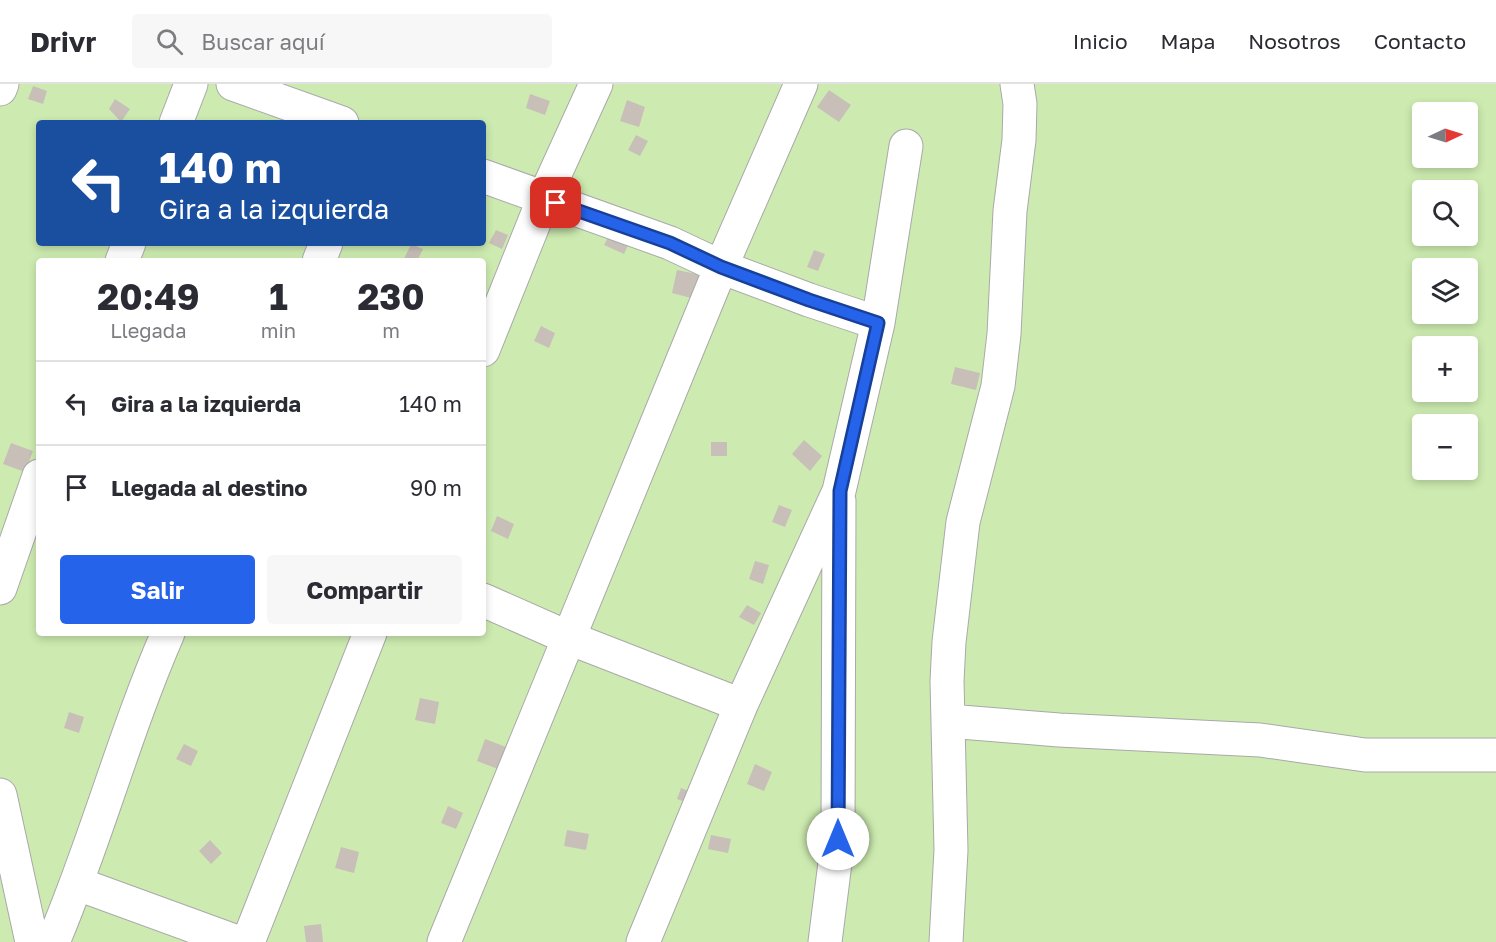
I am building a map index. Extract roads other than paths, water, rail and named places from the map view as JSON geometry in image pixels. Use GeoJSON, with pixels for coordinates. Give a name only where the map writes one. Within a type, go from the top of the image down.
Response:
{"type":"FeatureCollection","features":[{"type":"Feature","properties":{"kind":"street"},"geometry":{"type":"LineString","coordinates":[[0,89],[2,84]]}},
{"type":"Feature","properties":{"kind":"street"},"geometry":{"type":"LineString","coordinates":[[177,120],[191,84]]}},
{"type":"Feature","properties":{"kind":"street"},"geometry":{"type":"LineString","coordinates":[[233,84],[334,120]]}},
{"type":"Feature","properties":{"kind":"street"},"geometry":{"type":"LineString","coordinates":[[486,343],[544,198],[596,84]]}},
{"type":"Feature","properties":{"kind":"street"},"geometry":{"type":"LineString","coordinates":[[444,942],[721,267],[801,84]]}},
{"type":"Feature","properties":{"kind":"street"},"geometry":{"type":"LineString","coordinates":[[946,942],[951,850],[949,642],[963,522],[998,386],[1004,334],[1010,211],[1019,140],[1020,104],[1017,84]]}},
{"type":"Feature","properties":{"kind":"street"},"geometry":{"type":"LineString","coordinates":[[643,942],[741,705],[840,491],[878,323],[906,146]]}},
{"type":"Feature","properties":{"kind":"street"},"geometry":{"type":"LineString","coordinates":[[486,177],[670,243],[721,267],[878,323]]}},
{"type":"Feature","properties":{"kind":"street"},"geometry":{"type":"LineString","coordinates":[[0,588],[36,486]]}},
{"type":"Feature","properties":{"kind":"street"},"geometry":{"type":"LineString","coordinates":[[825,942],[838,839],[840,491]]}},
{"type":"Feature","properties":{"kind":"street"},"geometry":{"type":"LineString","coordinates":[[486,601],[569,638],[741,705]]}},
{"type":"Feature","properties":{"kind":"street"},"geometry":{"type":"LineString","coordinates":[[53,942],[78,884],[149,675],[167,636]]}},
{"type":"Feature","properties":{"kind":"street"},"geometry":{"type":"LineString","coordinates":[[248,942],[369,636]]}},
{"type":"Feature","properties":{"kind":"street"},"geometry":{"type":"LineString","coordinates":[[948,721],[1082,731],[1260,740],[1365,755],[1496,755]]}},
{"type":"Feature","properties":{"kind":"street"},"geometry":{"type":"LineString","coordinates":[[0,795],[32,942]]}},
{"type":"Feature","properties":{"kind":"street"},"geometry":{"type":"LineString","coordinates":[[78,884],[237,942]]}}]}
